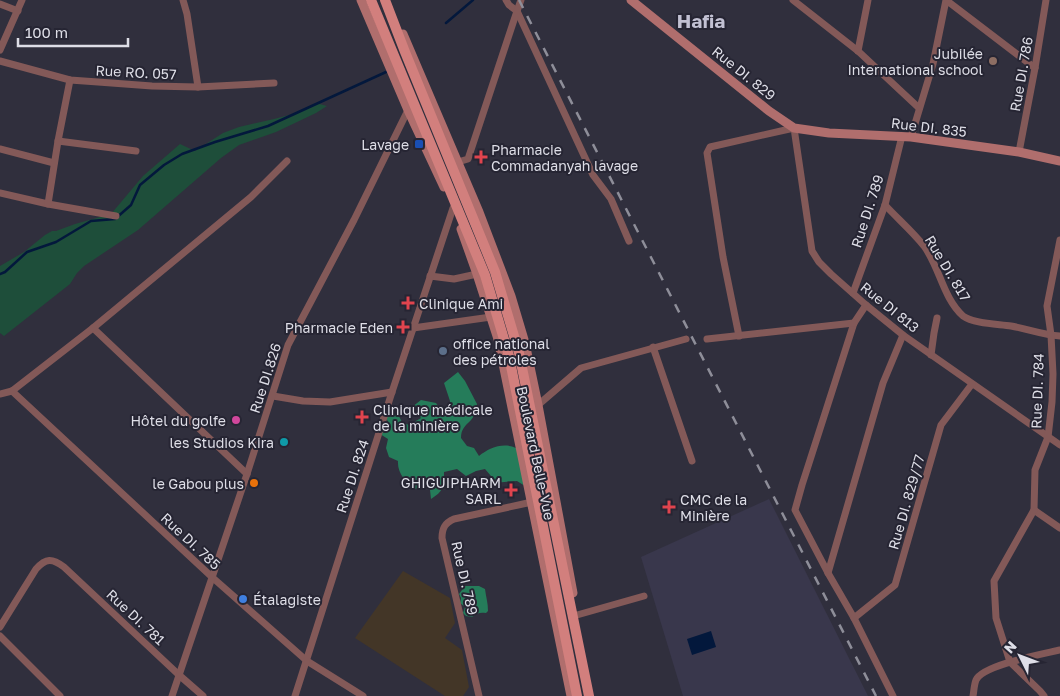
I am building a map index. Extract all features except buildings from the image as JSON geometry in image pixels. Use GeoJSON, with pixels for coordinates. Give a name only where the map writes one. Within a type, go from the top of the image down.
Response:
{"type":"FeatureCollection","features":[{"type":"Feature","properties":{"kind":"main road","name":"Boulevard Belle-Vue"},"geometry":{"type":"LineString","coordinates":[[371,0],[485,275],[509,356],[577,696]]}},
{"type":"Feature","properties":{"kind":"main road","name":"Boulevard Belle-Vue"},"geometry":{"type":"LineString","coordinates":[[387,0],[405,52],[495,272],[519,353],[589,696]]}},
{"type":"Feature","properties":{"kind":"street"},"geometry":{"type":"LineString","coordinates":[[0,50],[22,0]]}},
{"type":"Feature","properties":{"kind":"street"},"geometry":{"type":"LineString","coordinates":[[183,0],[187,14],[198,87]]}},
{"type":"Feature","properties":{"kind":"street","name":"Boulevard Belle-Vue"},"geometry":{"type":"LineString","coordinates":[[361,0],[408,110],[453,208],[498,338],[571,696]]}},
{"type":"Feature","properties":{"kind":"street","name":"Boulevard Belle-Vue"},"geometry":{"type":"LineString","coordinates":[[387,0],[479,212],[511,296],[525,343],[594,696]]}},
{"type":"Feature","properties":{"kind":"street"},"geometry":{"type":"LineString","coordinates":[[506,0],[517,11],[593,176],[611,199],[629,241]]}},
{"type":"Feature","properties":{"kind":"street"},"geometry":{"type":"LineString","coordinates":[[458,162],[468,159],[521,0]]}},
{"type":"Feature","properties":{"kind":"street","name":"Rue DI. 829"},"geometry":{"type":"LineString","coordinates":[[630,0],[769,111],[794,128]]}},
{"type":"Feature","properties":{"kind":"street"},"geometry":{"type":"LineString","coordinates":[[793,0],[858,51],[919,108]]}},
{"type":"Feature","properties":{"kind":"street"},"geometry":{"type":"LineString","coordinates":[[858,51],[868,0]]}},
{"type":"Feature","properties":{"kind":"street"},"geometry":{"type":"LineString","coordinates":[[946,0],[1035,68]]}},
{"type":"Feature","properties":{"kind":"street","name":"Rue DI. 789"},"geometry":{"type":"LineString","coordinates":[[853,293],[933,64],[946,0]]}},
{"type":"Feature","properties":{"kind":"street","name":"Rue DI. 786"},"geometry":{"type":"LineString","coordinates":[[1019,152],[1046,0]]}},
{"type":"Feature","properties":{"kind":"street"},"geometry":{"type":"LineString","coordinates":[[0,4],[18,11]]}},
{"type":"Feature","properties":{"kind":"street","name":"Rue RO. 057"},"geometry":{"type":"LineString","coordinates":[[0,61],[70,80],[152,86],[198,87],[274,83]]}},
{"type":"Feature","properties":{"kind":"street"},"geometry":{"type":"LineString","coordinates":[[48,204],[70,80]]}},
{"type":"Feature","properties":{"kind":"street","name":"Rue DI.826"},"geometry":{"type":"LineString","coordinates":[[172,696],[273,396],[288,344],[354,220],[408,110]]}},
{"type":"Feature","properties":{"kind":"street"},"geometry":{"type":"LineString","coordinates":[[739,336],[723,257],[707,153],[710,147],[794,128]]}},
{"type":"Feature","properties":{"kind":"street","name":"Rue DI. 835"},"geometry":{"type":"LineString","coordinates":[[794,128],[829,133],[906,137],[1019,152],[1060,161]]}},
{"type":"Feature","properties":{"kind":"street","name":"Rue DI 813"},"geometry":{"type":"LineString","coordinates":[[794,128],[812,250],[819,262],[866,305],[903,335],[1060,445]]}},
{"type":"Feature","properties":{"kind":"street"},"geometry":{"type":"LineString","coordinates":[[58,141],[136,151]]}},
{"type":"Feature","properties":{"kind":"street"},"geometry":{"type":"LineString","coordinates":[[0,150],[54,163]]}},
{"type":"Feature","properties":{"kind":"street"},"geometry":{"type":"LineString","coordinates":[[0,394],[12,391],[93,328],[250,197],[286,161]]}},
{"type":"Feature","properties":{"kind":"street"},"geometry":{"type":"LineString","coordinates":[[0,193],[116,216]]}},
{"type":"Feature","properties":{"kind":"street","name":"Rue DI. 817"},"geometry":{"type":"LineString","coordinates":[[885,204],[924,246],[936,266],[950,300],[965,317],[983,323],[1012,326],[1060,336]]}},
{"type":"Feature","properties":{"kind":"street","name":"Rue DI. 824"},"geometry":{"type":"LineString","coordinates":[[296,696],[392,392],[453,208]]}},
{"type":"Feature","properties":{"kind":"street","name":"Rue DI. 784"},"geometry":{"type":"LineString","coordinates":[[1044,696],[1010,662],[996,618],[994,581],[1034,510],[1035,470],[1048,437],[1052,402],[1051,335],[1047,306],[1060,240]]}},
{"type":"Feature","properties":{"kind":"street"},"geometry":{"type":"LineString","coordinates":[[430,276],[454,279],[477,274]]}},
{"type":"Feature","properties":{"kind":"street"},"geometry":{"type":"LineString","coordinates":[[866,305],[854,323],[795,510],[854,618],[892,696]]}},
{"type":"Feature","properties":{"kind":"street"},"geometry":{"type":"LineString","coordinates":[[413,328],[491,317]]}},
{"type":"Feature","properties":{"kind":"street"},"geometry":{"type":"LineString","coordinates":[[931,355],[937,318]]}},
{"type":"Feature","properties":{"kind":"street"},"geometry":{"type":"LineString","coordinates":[[707,339],[854,323]]}},
{"type":"Feature","properties":{"kind":"street"},"geometry":{"type":"LineString","coordinates":[[93,328],[247,474]]}},
{"type":"Feature","properties":{"kind":"street"},"geometry":{"type":"LineString","coordinates":[[828,573],[883,383],[903,335]]}},
{"type":"Feature","properties":{"kind":"street"},"geometry":{"type":"LineString","coordinates":[[538,405],[581,368],[686,339]]}},
{"type":"Feature","properties":{"kind":"street"},"geometry":{"type":"LineString","coordinates":[[653,347],[692,461]]}},
{"type":"Feature","properties":{"kind":"street","name":"Rue DI. 829/77"},"geometry":{"type":"LineString","coordinates":[[854,618],[895,584],[941,425],[972,384]]}},
{"type":"Feature","properties":{"kind":"street","name":"Rue DI. 785"},"geometry":{"type":"LineString","coordinates":[[12,391],[213,578],[307,661],[363,696]]}},
{"type":"Feature","properties":{"kind":"street"},"geometry":{"type":"LineString","coordinates":[[273,396],[303,401],[330,402],[392,392]]}},
{"type":"Feature","properties":{"kind":"street","name":"Rue DI. 789"},"geometry":{"type":"LineString","coordinates":[[479,696],[442,532],[444,526],[454,519],[532,502]]}},
{"type":"Feature","properties":{"kind":"street"},"geometry":{"type":"LineString","coordinates":[[1034,510],[1060,528]]}},
{"type":"Feature","properties":{"kind":"street","name":"Rue DI. 781"},"geometry":{"type":"LineString","coordinates":[[0,627],[36,569],[42,563],[49,560],[57,561],[203,696]]}},
{"type":"Feature","properties":{"kind":"street"},"geometry":{"type":"LineString","coordinates":[[577,615],[644,596]]}},
{"type":"Feature","properties":{"kind":"street"},"geometry":{"type":"LineString","coordinates":[[0,636],[60,696]]}},
{"type":"Feature","properties":{"kind":"street"},"geometry":{"type":"LineString","coordinates":[[973,696],[976,680],[985,671],[1010,662],[1060,650]]}},
{"type":"Feature","properties":{"kind":"shaded area"},"geometry":{"type":"Polygon","coordinates":[[[769,499],[868,696],[683,696],[641,557],[769,499]]]}},
{"type":"Feature","properties":{"kind":"shaded area"},"geometry":{"type":"Polygon","coordinates":[[[403,571],[450,598],[455,623],[445,638],[462,650],[469,687],[463,696],[445,696],[355,638],[403,571]]]}},
{"type":"Feature","properties":{"kind":"green space"},"geometry":{"type":"Polygon","coordinates":[[[316,103],[327,106],[276,132],[239,145],[221,158],[138,230],[84,266],[70,284],[4,336],[0,333],[0,266],[24,252],[52,231],[111,214],[143,176],[180,144],[195,151],[223,133],[239,127],[293,114],[316,103]]]}},
{"type":"Feature","properties":{"kind":"green space"},"geometry":{"type":"Polygon","coordinates":[[[458,372],[477,404],[473,417],[464,428],[461,438],[467,446],[474,448],[479,456],[492,448],[501,446],[511,446],[522,452],[539,472],[541,478],[532,487],[525,486],[517,481],[493,483],[491,476],[485,469],[466,476],[457,469],[444,472],[442,488],[431,499],[426,478],[416,489],[403,477],[399,470],[398,461],[389,457],[386,448],[388,439],[380,434],[384,428],[391,427],[386,418],[388,410],[394,407],[402,422],[409,425],[421,418],[412,407],[421,400],[436,403],[443,413],[450,411],[450,401],[444,383],[458,372]]]}},
{"type":"Feature","properties":{"kind":"green space"},"geometry":{"type":"Polygon","coordinates":[[[465,586],[479,586],[485,589],[488,608],[486,613],[479,613],[472,617],[466,616],[463,613],[465,607],[460,603],[461,598],[459,594],[465,586]]]}},
{"type":"Feature","properties":{"kind":"water"},"geometry":{"type":"Polygon","coordinates":[[[711,631],[716,647],[692,655],[687,639],[711,631]]]}},
{"type":"Feature","properties":{"kind":"waterway"},"geometry":{"type":"LineString","coordinates":[[446,23],[473,0]]}},
{"type":"Feature","properties":{"kind":"waterway"},"geometry":{"type":"LineString","coordinates":[[0,274],[5,272],[27,252],[56,242],[91,221],[115,219],[131,205],[140,185],[164,165],[182,154],[268,126],[386,72]]}},
{"type":"Feature","properties":{"kind":"railway"},"geometry":{"type":"LineString","coordinates":[[519,0],[876,696]]}},
{"type":"Feature","properties":{"kind":"place","name":"Jubilée International school"},"geometry":{"type":"Point","coordinates":[993,61]}},
{"type":"Feature","properties":{"kind":"place","name":"Lavage"},"geometry":{"type":"Point","coordinates":[419,144]}},
{"type":"Feature","properties":{"kind":"place","name":"Pharmacie Commadanyah lavage"},"geometry":{"type":"Point","coordinates":[481,157]}},
{"type":"Feature","properties":{"kind":"place","name":"Clinique Ami"},"geometry":{"type":"Point","coordinates":[408,303]}},
{"type":"Feature","properties":{"kind":"place","name":"Pharmacie Eden"},"geometry":{"type":"Point","coordinates":[403,327]}},
{"type":"Feature","properties":{"kind":"place","name":"office national des pétroles"},"geometry":{"type":"Point","coordinates":[443,351]}},
{"type":"Feature","properties":{"kind":"place","name":"Clinique médicale de la minière"},"geometry":{"type":"Point","coordinates":[362,417]}},
{"type":"Feature","properties":{"kind":"place","name":"Hôtel du golfe"},"geometry":{"type":"Point","coordinates":[236,420]}},
{"type":"Feature","properties":{"kind":"place","name":"les Studios Kira"},"geometry":{"type":"Point","coordinates":[284,442]}},
{"type":"Feature","properties":{"kind":"place","name":"le Gabou plus"},"geometry":{"type":"Point","coordinates":[254,483]}},
{"type":"Feature","properties":{"kind":"place","name":"GHIGUIPHARM SARL"},"geometry":{"type":"Point","coordinates":[511,490]}},
{"type":"Feature","properties":{"kind":"place","name":"CMC de la Minière"},"geometry":{"type":"Point","coordinates":[669,507]}},
{"type":"Feature","properties":{"kind":"place","name":"Étalagiste"},"geometry":{"type":"Point","coordinates":[243,599]}},
{"type":"Feature","properties":{"kind":"district","name":"Hafia"},"geometry":{"type":"Point","coordinates":[701,20]}}]}
